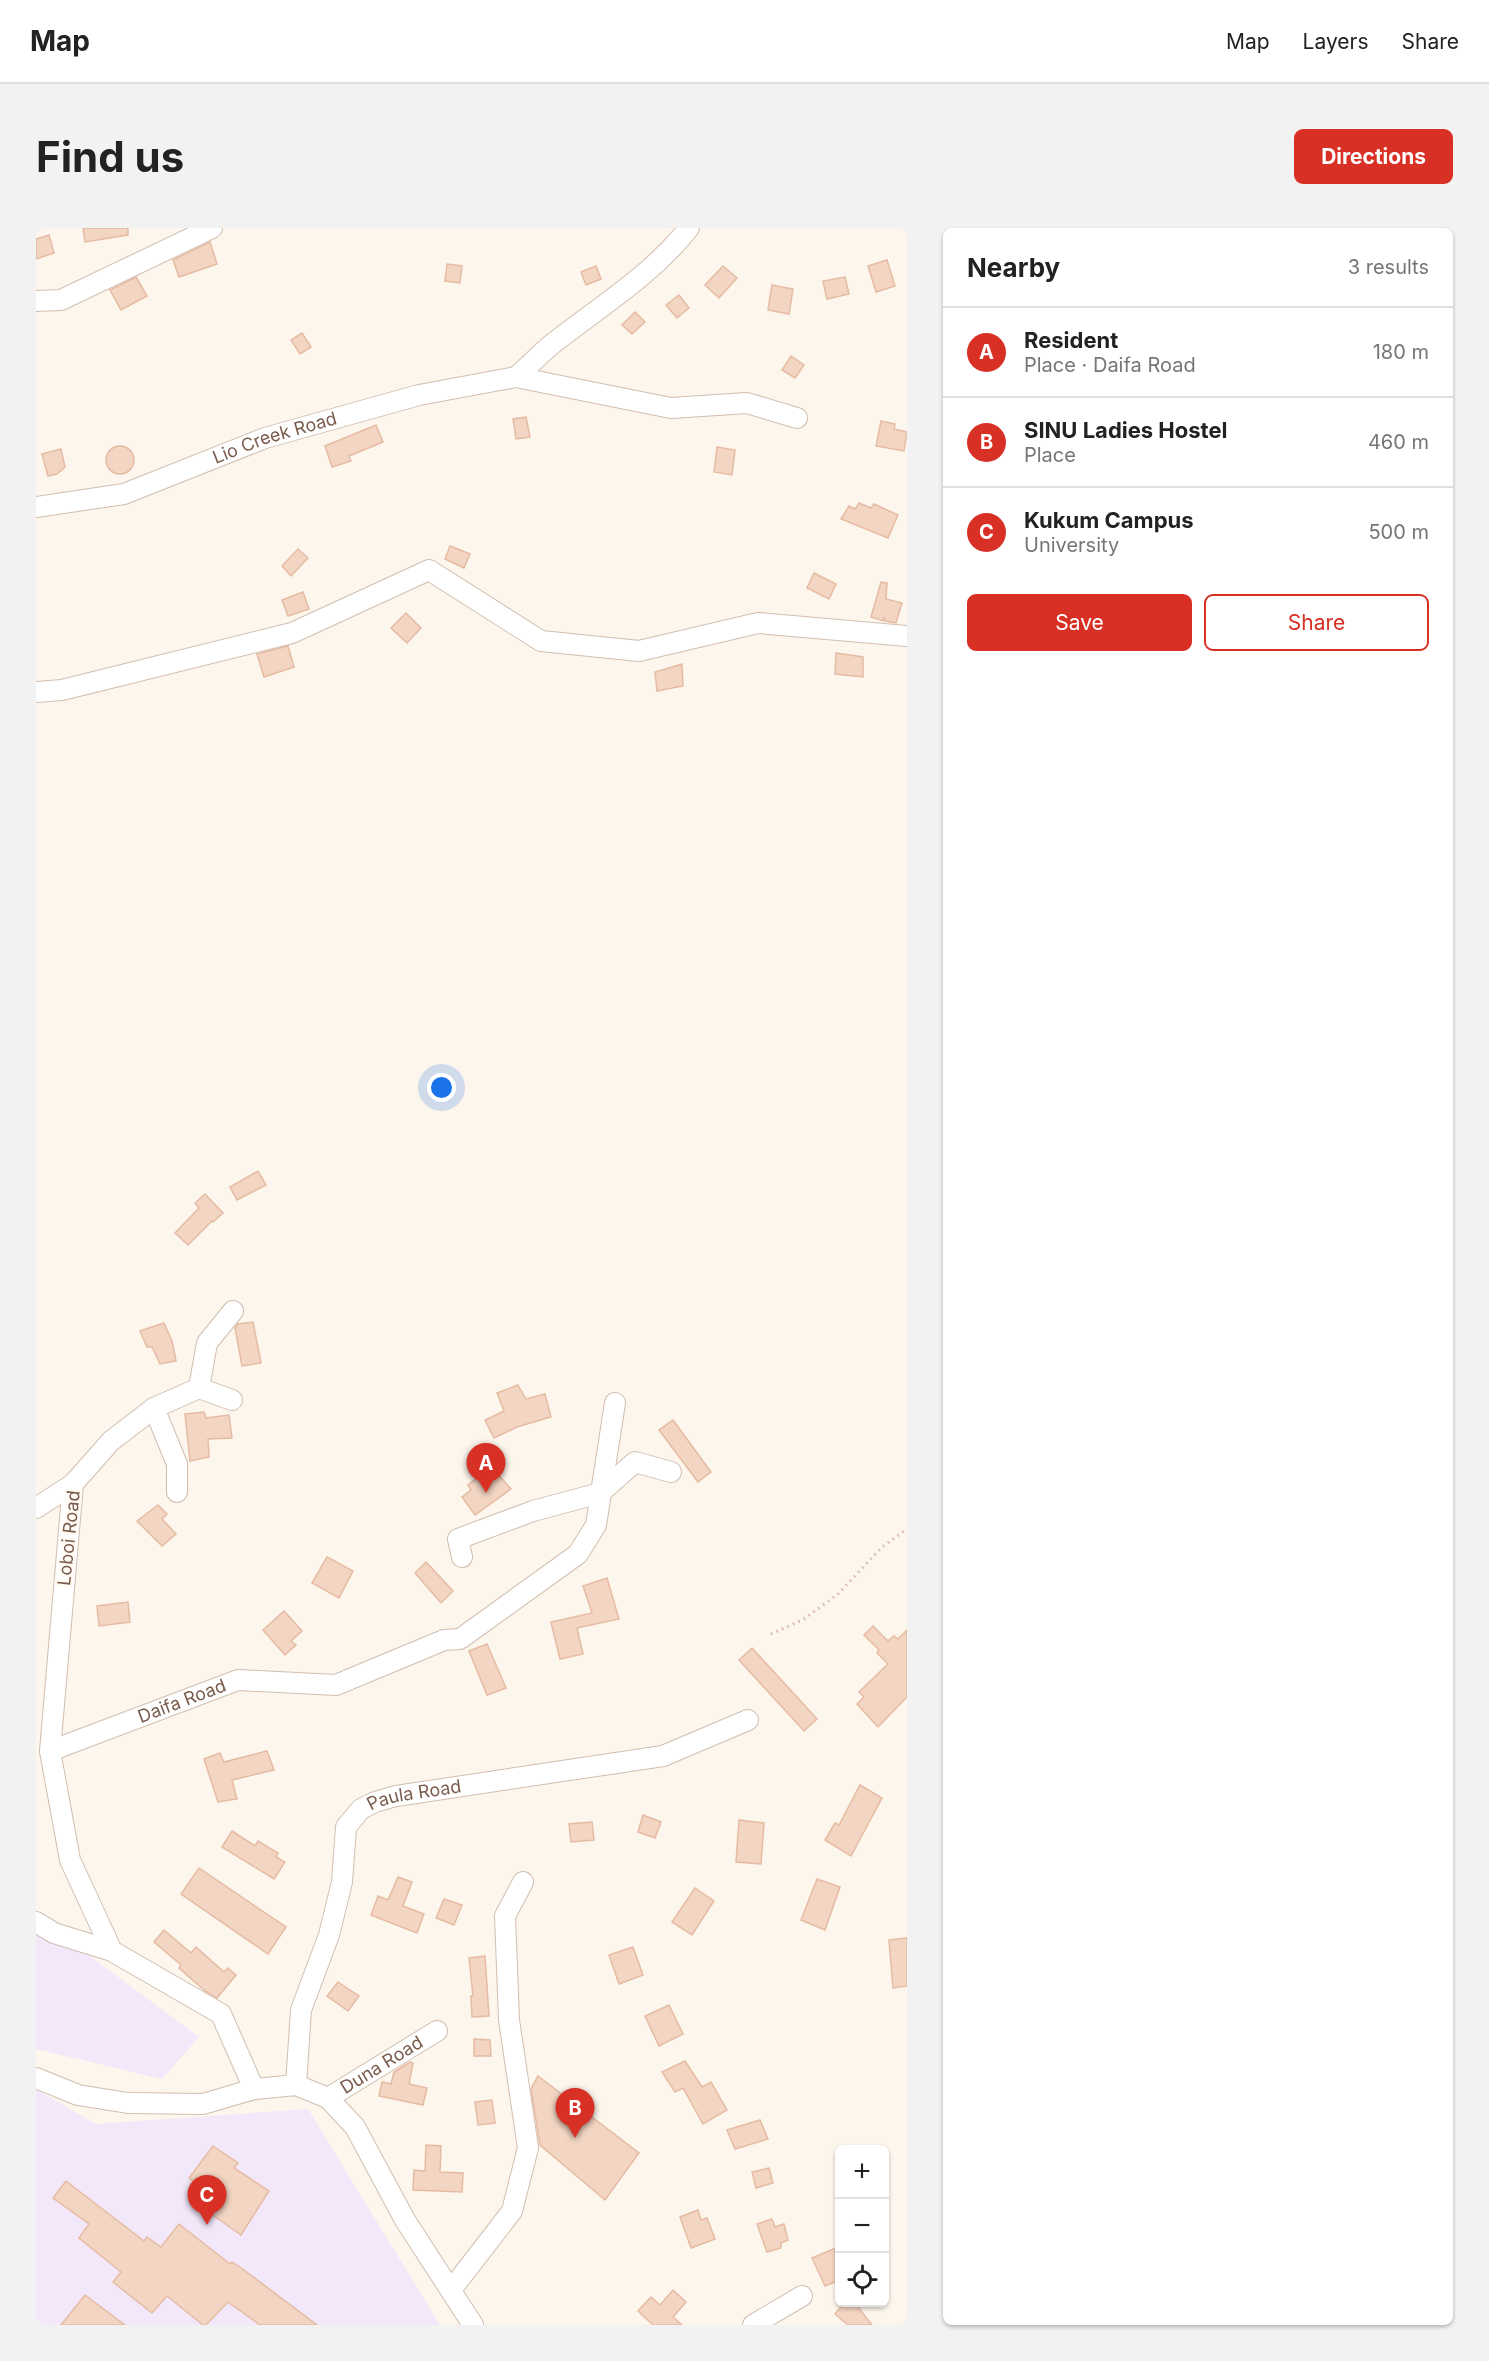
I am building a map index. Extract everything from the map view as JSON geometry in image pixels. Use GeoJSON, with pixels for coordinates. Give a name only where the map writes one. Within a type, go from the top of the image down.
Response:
{"type":"FeatureCollection","features":[{"type":"Feature","properties":{"kind":"street"},"geometry":{"type":"LineString","coordinates":[[36,301],[61,300],[212,228]]}},
{"type":"Feature","properties":{"kind":"street"},"geometry":{"type":"LineString","coordinates":[[516,377],[550,346],[609,304],[674,248],[689,228]]}},
{"type":"Feature","properties":{"kind":"street"},"geometry":{"type":"LineString","coordinates":[[516,377],[670,408],[747,403],[797,418]]}},
{"type":"Feature","properties":{"kind":"street","name":"Lio Creek Road"},"geometry":{"type":"LineString","coordinates":[[36,507],[124,494],[265,438],[419,395],[516,377]]}},
{"type":"Feature","properties":{"kind":"street"},"geometry":{"type":"LineString","coordinates":[[36,692],[62,690],[292,633],[429,570],[541,641],[639,651],[758,623],[907,636]]}},
{"type":"Feature","properties":{"kind":"street"},"geometry":{"type":"LineString","coordinates":[[232,1400],[199,1388],[207,1343],[233,1311]]}},
{"type":"Feature","properties":{"kind":"street","name":"Loboi Road"},"geometry":{"type":"LineString","coordinates":[[46,1744],[73,1484],[111,1441],[154,1408],[199,1388]]}},
{"type":"Feature","properties":{"kind":"street","name":"Daifa Road"},"geometry":{"type":"LineString","coordinates":[[46,1744],[238,1680],[336,1685],[444,1640],[460,1639],[578,1554],[596,1525],[615,1403]]}},
{"type":"Feature","properties":{"kind":"street"},"geometry":{"type":"LineString","coordinates":[[154,1408],[177,1464],[177,1492]]}},
{"type":"Feature","properties":{"kind":"street"},"geometry":{"type":"LineString","coordinates":[[462,1557],[458,1539],[533,1511],[600,1493],[635,1462],[671,1472]]}},
{"type":"Feature","properties":{"kind":"street"},"geometry":{"type":"LineString","coordinates":[[36,1508],[73,1484]]}},
{"type":"Feature","properties":{"kind":"street","name":"Paula Road"},"geometry":{"type":"LineString","coordinates":[[296,2085],[301,2010],[329,1935],[342,1882],[346,1827],[361,1809],[396,1796],[663,1756],[748,1720]]}},
{"type":"Feature","properties":{"kind":"street"},"geometry":{"type":"LineString","coordinates":[[46,1744],[70,1860],[112,1951]]}},
{"type":"Feature","properties":{"kind":"street"},"geometry":{"type":"LineString","coordinates":[[451,2290],[512,2211],[528,2148],[509,2020],[505,1916],[523,1882]]}},
{"type":"Feature","properties":{"kind":"street"},"geometry":{"type":"LineString","coordinates":[[36,1922],[54,1933],[112,1951],[221,2014],[254,2089]]}},
{"type":"Feature","properties":{"kind":"street","name":"Duna Road"},"geometry":{"type":"LineString","coordinates":[[328,2098],[436,2031]]}},
{"type":"Feature","properties":{"kind":"street"},"geometry":{"type":"LineString","coordinates":[[36,2078],[78,2095],[128,2103],[203,2104],[254,2089],[296,2085],[328,2098],[355,2127],[405,2220],[473,2325]]}},
{"type":"Feature","properties":{"kind":"street"},"geometry":{"type":"LineString","coordinates":[[753,2325],[802,2296]]}},
{"type":"Feature","properties":{"kind":"path"},"geometry":{"type":"LineString","coordinates":[[771,1635],[804,1619],[838,1594],[882,1546],[907,1529]]}},
{"type":"Feature","properties":{"kind":"shaded area"},"geometry":{"type":"Polygon","coordinates":[[[36,1916],[199,2037],[162,2079],[36,2049],[36,1916]]]}},
{"type":"Feature","properties":{"kind":"shaded area"},"geometry":{"type":"Polygon","coordinates":[[[36,2089],[96,2124],[308,2109],[440,2325],[36,2325],[36,2089]]]}},
{"type":"Feature","properties":{"kind":"building"},"geometry":{"type":"Polygon","coordinates":[[[83,228],[128,228],[128,235],[85,242],[83,228]]]}},
{"type":"Feature","properties":{"kind":"building"},"geometry":{"type":"Polygon","coordinates":[[[49,235],[54,253],[36,259],[36,239],[49,235]]]}},
{"type":"Feature","properties":{"kind":"building"},"geometry":{"type":"Polygon","coordinates":[[[210,242],[217,264],[179,277],[173,260],[210,242]]]}},
{"type":"Feature","properties":{"kind":"building"},"geometry":{"type":"Polygon","coordinates":[[[887,260],[895,286],[876,292],[868,266],[887,260]]]}},
{"type":"Feature","properties":{"kind":"building"},"geometry":{"type":"Polygon","coordinates":[[[447,264],[462,266],[460,283],[445,281],[447,264]]]}},
{"type":"Feature","properties":{"kind":"building"},"geometry":{"type":"Polygon","coordinates":[[[596,266],[601,279],[586,285],[581,272],[596,266]]]}},
{"type":"Feature","properties":{"kind":"building"},"geometry":{"type":"Polygon","coordinates":[[[723,266],[737,278],[719,298],[705,285],[723,266]]]}},
{"type":"Feature","properties":{"kind":"building"},"geometry":{"type":"Polygon","coordinates":[[[136,277],[147,296],[121,310],[110,290],[136,277]]]}},
{"type":"Feature","properties":{"kind":"building"},"geometry":{"type":"Polygon","coordinates":[[[845,277],[849,294],[827,299],[823,281],[845,277]]]}},
{"type":"Feature","properties":{"kind":"building"},"geometry":{"type":"Polygon","coordinates":[[[772,285],[793,289],[789,314],[768,310],[772,285]]]}},
{"type":"Feature","properties":{"kind":"building"},"geometry":{"type":"Polygon","coordinates":[[[679,295],[689,308],[677,318],[666,305],[679,295]]]}},
{"type":"Feature","properties":{"kind":"building"},"geometry":{"type":"Polygon","coordinates":[[[635,312],[645,322],[632,334],[622,325],[635,312]]]}},
{"type":"Feature","properties":{"kind":"building"},"geometry":{"type":"Polygon","coordinates":[[[302,333],[311,347],[300,354],[291,340],[302,333]]]}},
{"type":"Feature","properties":{"kind":"building"},"geometry":{"type":"Polygon","coordinates":[[[791,356],[804,365],[795,378],[782,370],[791,356]]]}},
{"type":"Feature","properties":{"kind":"building"},"geometry":{"type":"Polygon","coordinates":[[[526,417],[530,437],[516,439],[513,419],[526,417]]]}},
{"type":"Feature","properties":{"kind":"building"},"geometry":{"type":"Polygon","coordinates":[[[881,421],[895,424],[894,429],[907,432],[904,451],[876,446],[881,421]]]}},
{"type":"Feature","properties":{"kind":"building"},"geometry":{"type":"Polygon","coordinates":[[[376,425],[383,442],[349,456],[351,461],[332,467],[325,446],[376,425]]]}},
{"type":"Feature","properties":{"kind":"building"},"geometry":{"type":"Polygon","coordinates":[[[120,446],[130,450],[134,460],[130,470],[120,474],[110,470],[106,460],[110,450],[120,446]]]}},
{"type":"Feature","properties":{"kind":"building"},"geometry":{"type":"Polygon","coordinates":[[[717,447],[735,450],[732,475],[714,472],[717,447]]]}},
{"type":"Feature","properties":{"kind":"building"},"geometry":{"type":"Polygon","coordinates":[[[61,449],[65,467],[57,474],[48,476],[42,454],[61,449]]]}},
{"type":"Feature","properties":{"kind":"building"},"geometry":{"type":"Polygon","coordinates":[[[859,503],[871,508],[874,504],[898,515],[888,538],[841,519],[849,506],[855,509],[859,503]]]}},
{"type":"Feature","properties":{"kind":"building"},"geometry":{"type":"Polygon","coordinates":[[[450,546],[470,554],[464,568],[445,559],[450,546]]]}},
{"type":"Feature","properties":{"kind":"building"},"geometry":{"type":"Polygon","coordinates":[[[298,549],[308,558],[291,576],[282,566],[298,549]]]}},
{"type":"Feature","properties":{"kind":"building"},"geometry":{"type":"Polygon","coordinates":[[[814,573],[836,584],[829,599],[807,588],[814,573]]]}},
{"type":"Feature","properties":{"kind":"building"},"geometry":{"type":"Polygon","coordinates":[[[881,582],[887,583],[886,599],[902,603],[896,623],[886,621],[884,617],[884,621],[871,617],[881,582]]]}},
{"type":"Feature","properties":{"kind":"building"},"geometry":{"type":"Polygon","coordinates":[[[303,592],[309,609],[288,616],[282,600],[303,592]]]}},
{"type":"Feature","properties":{"kind":"building"},"geometry":{"type":"Polygon","coordinates":[[[406,613],[421,628],[407,643],[391,628],[406,613]]]}},
{"type":"Feature","properties":{"kind":"building"},"geometry":{"type":"Polygon","coordinates":[[[288,646],[294,667],[264,677],[257,654],[288,646]]]}},
{"type":"Feature","properties":{"kind":"building"},"geometry":{"type":"Polygon","coordinates":[[[836,653],[863,657],[863,677],[835,674],[836,653]]]}},
{"type":"Feature","properties":{"kind":"building"},"geometry":{"type":"Polygon","coordinates":[[[682,664],[683,686],[657,691],[655,672],[682,664]]]}},
{"type":"Feature","properties":{"kind":"building"},"geometry":{"type":"Polygon","coordinates":[[[258,1171],[266,1185],[237,1200],[230,1187],[258,1171]]]}},
{"type":"Feature","properties":{"kind":"building"},"geometry":{"type":"Polygon","coordinates":[[[205,1194],[223,1213],[188,1245],[175,1233],[199,1208],[195,1203],[205,1194]]]}},
{"type":"Feature","properties":{"kind":"building"},"geometry":{"type":"Polygon","coordinates":[[[253,1322],[261,1363],[242,1366],[235,1328],[238,1324],[253,1322]]]}},
{"type":"Feature","properties":{"kind":"building"},"geometry":{"type":"Polygon","coordinates":[[[164,1323],[172,1341],[176,1361],[160,1364],[152,1347],[147,1347],[140,1331],[164,1323]]]}},
{"type":"Feature","properties":{"kind":"building"},"geometry":{"type":"Polygon","coordinates":[[[518,1385],[526,1399],[545,1394],[551,1417],[517,1427],[494,1438],[485,1420],[504,1411],[497,1393],[518,1385]]]}},
{"type":"Feature","properties":{"kind":"building"},"geometry":{"type":"Polygon","coordinates":[[[204,1412],[206,1418],[229,1415],[232,1438],[208,1439],[209,1457],[190,1461],[185,1414],[204,1412]]]}},
{"type":"Feature","properties":{"kind":"building"},"geometry":{"type":"Polygon","coordinates":[[[673,1420],[711,1472],[698,1482],[659,1430],[673,1420]]]}},
{"type":"Feature","properties":{"kind":"building"},"geometry":{"type":"Polygon","coordinates":[[[496,1472],[511,1489],[475,1515],[462,1497],[471,1490],[468,1485],[477,1478],[480,1482],[496,1472]]]}},
{"type":"Feature","properties":{"kind":"building"},"geometry":{"type":"Polygon","coordinates":[[[158,1505],[167,1514],[162,1519],[176,1534],[162,1546],[137,1521],[158,1505]]]}},
{"type":"Feature","properties":{"kind":"building"},"geometry":{"type":"Polygon","coordinates":[[[327,1557],[353,1571],[339,1598],[312,1583],[327,1557]]]}},
{"type":"Feature","properties":{"kind":"building"},"geometry":{"type":"Polygon","coordinates":[[[426,1562],[453,1591],[441,1603],[415,1573],[426,1562]]]}},
{"type":"Feature","properties":{"kind":"building"},"geometry":{"type":"Polygon","coordinates":[[[607,1578],[619,1619],[577,1628],[583,1654],[560,1659],[551,1622],[592,1613],[583,1586],[607,1578]]]}},
{"type":"Feature","properties":{"kind":"building"},"geometry":{"type":"Polygon","coordinates":[[[128,1602],[130,1622],[99,1626],[97,1606],[128,1602]]]}},
{"type":"Feature","properties":{"kind":"building"},"geometry":{"type":"Polygon","coordinates":[[[284,1611],[302,1631],[291,1641],[296,1645],[285,1655],[263,1630],[284,1611]]]}},
{"type":"Feature","properties":{"kind":"building"},"geometry":{"type":"Polygon","coordinates":[[[873,1626],[888,1641],[894,1636],[898,1639],[907,1630],[907,1697],[878,1727],[857,1704],[864,1697],[859,1692],[888,1664],[877,1653],[879,1650],[864,1635],[873,1626]]]}},
{"type":"Feature","properties":{"kind":"building"},"geometry":{"type":"Polygon","coordinates":[[[487,1644],[506,1688],[487,1695],[469,1651],[487,1644]]]}},
{"type":"Feature","properties":{"kind":"building"},"geometry":{"type":"Polygon","coordinates":[[[752,1648],[817,1719],[804,1731],[739,1660],[752,1648]]]}},
{"type":"Feature","properties":{"kind":"building"},"geometry":{"type":"Polygon","coordinates":[[[267,1751],[274,1770],[232,1780],[237,1799],[218,1802],[204,1759],[220,1753],[224,1762],[267,1751]]]}},
{"type":"Feature","properties":{"kind":"building"},"geometry":{"type":"Polygon","coordinates":[[[860,1785],[882,1798],[851,1856],[825,1840],[835,1823],[839,1825],[860,1785]]]}},
{"type":"Feature","properties":{"kind":"building"},"geometry":{"type":"Polygon","coordinates":[[[643,1815],[661,1822],[655,1838],[638,1832],[643,1815]]]}},
{"type":"Feature","properties":{"kind":"building"},"geometry":{"type":"Polygon","coordinates":[[[739,1820],[764,1823],[761,1864],[736,1862],[739,1820]]]}},
{"type":"Feature","properties":{"kind":"building"},"geometry":{"type":"Polygon","coordinates":[[[592,1822],[594,1840],[571,1842],[569,1824],[592,1822]]]}},
{"type":"Feature","properties":{"kind":"building"},"geometry":{"type":"Polygon","coordinates":[[[232,1831],[255,1846],[258,1841],[278,1853],[276,1857],[285,1862],[274,1879],[222,1847],[232,1831]]]}},
{"type":"Feature","properties":{"kind":"building"},"geometry":{"type":"Polygon","coordinates":[[[199,1868],[286,1927],[268,1954],[181,1894],[199,1868]]]}},
{"type":"Feature","properties":{"kind":"building"},"geometry":{"type":"Polygon","coordinates":[[[398,1877],[412,1882],[403,1906],[424,1914],[417,1933],[371,1915],[378,1896],[388,1900],[398,1877]]]}},
{"type":"Feature","properties":{"kind":"building"},"geometry":{"type":"Polygon","coordinates":[[[817,1879],[840,1887],[825,1930],[801,1920],[817,1879]]]}},
{"type":"Feature","properties":{"kind":"building"},"geometry":{"type":"Polygon","coordinates":[[[695,1888],[714,1901],[692,1935],[672,1922],[695,1888]]]}},
{"type":"Feature","properties":{"kind":"building"},"geometry":{"type":"Polygon","coordinates":[[[444,1899],[462,1905],[454,1925],[436,1918],[444,1899]]]}},
{"type":"Feature","properties":{"kind":"building"},"geometry":{"type":"Polygon","coordinates":[[[164,1930],[191,1953],[196,1947],[224,1972],[228,1968],[236,1975],[217,1998],[205,1991],[179,1968],[181,1965],[154,1942],[164,1930]]]}},
{"type":"Feature","properties":{"kind":"building"},"geometry":{"type":"Polygon","coordinates":[[[907,1938],[907,1986],[893,1988],[889,1940],[907,1938]]]}},
{"type":"Feature","properties":{"kind":"building"},"geometry":{"type":"Polygon","coordinates":[[[633,1947],[643,1975],[619,1984],[609,1955],[633,1947]]]}},
{"type":"Feature","properties":{"kind":"building"},"geometry":{"type":"Polygon","coordinates":[[[485,1956],[489,2016],[472,2017],[471,1996],[473,1996],[469,1958],[485,1956]]]}},
{"type":"Feature","properties":{"kind":"building"},"geometry":{"type":"Polygon","coordinates":[[[338,1982],[359,1996],[348,2011],[327,1996],[338,1982]]]}},
{"type":"Feature","properties":{"kind":"building"},"geometry":{"type":"Polygon","coordinates":[[[669,2005],[683,2034],[659,2046],[645,2016],[669,2005]]]}},
{"type":"Feature","properties":{"kind":"building"},"geometry":{"type":"Polygon","coordinates":[[[474,2039],[490,2040],[491,2056],[474,2056],[474,2039]]]}},
{"type":"Feature","properties":{"kind":"building"},"geometry":{"type":"Polygon","coordinates":[[[685,2061],[702,2087],[711,2082],[727,2110],[703,2124],[683,2088],[675,2092],[662,2072],[685,2061]]]}},
{"type":"Feature","properties":{"kind":"building"},"geometry":{"type":"Polygon","coordinates":[[[410,2062],[413,2063],[409,2084],[427,2088],[423,2105],[379,2096],[382,2082],[391,2084],[394,2072],[410,2062]]]}},
{"type":"Feature","properties":{"kind":"building"},"geometry":{"type":"Polygon","coordinates":[[[538,2076],[639,2153],[605,2200],[540,2145],[531,2089],[538,2076]]]}},
{"type":"Feature","properties":{"kind":"building"},"geometry":{"type":"Polygon","coordinates":[[[492,2100],[495,2123],[478,2125],[475,2102],[492,2100]]]}},
{"type":"Feature","properties":{"kind":"building"},"geometry":{"type":"Polygon","coordinates":[[[760,2120],[768,2139],[735,2149],[727,2130],[760,2120]]]}},
{"type":"Feature","properties":{"kind":"building"},"geometry":{"type":"Polygon","coordinates":[[[426,2145],[441,2146],[440,2172],[463,2173],[462,2192],[413,2190],[414,2170],[425,2171],[426,2145]]]}},
{"type":"Feature","properties":{"kind":"building"},"geometry":{"type":"Polygon","coordinates":[[[213,2146],[238,2163],[234,2168],[269,2191],[241,2235],[203,2208],[211,2194],[189,2178],[213,2146]]]}},
{"type":"Feature","properties":{"kind":"building"},"geometry":{"type":"Polygon","coordinates":[[[769,2168],[773,2183],[756,2188],[752,2172],[769,2168]]]}},
{"type":"Feature","properties":{"kind":"building"},"geometry":{"type":"Polygon","coordinates":[[[66,2181],[144,2241],[147,2237],[161,2247],[179,2224],[230,2264],[232,2262],[244,2270],[317,2325],[260,2325],[228,2302],[206,2325],[203,2325],[167,2296],[152,2313],[113,2282],[121,2272],[79,2238],[89,2224],[53,2198],[66,2181]]]}},
{"type":"Feature","properties":{"kind":"building"},"geometry":{"type":"Polygon","coordinates":[[[698,2210],[701,2220],[707,2218],[715,2239],[691,2248],[680,2217],[698,2210]]]}},
{"type":"Feature","properties":{"kind":"building"},"geometry":{"type":"Polygon","coordinates":[[[772,2219],[775,2227],[784,2224],[788,2240],[781,2243],[781,2248],[767,2252],[757,2224],[772,2219]]]}},
{"type":"Feature","properties":{"kind":"building"},"geometry":{"type":"Polygon","coordinates":[[[835,2248],[835,2282],[825,2286],[812,2258],[835,2248]]]}},
{"type":"Feature","properties":{"kind":"building"},"geometry":{"type":"Polygon","coordinates":[[[673,2290],[686,2302],[673,2317],[682,2325],[653,2325],[638,2311],[651,2297],[660,2305],[673,2290]]]}},
{"type":"Feature","properties":{"kind":"building"},"geometry":{"type":"Polygon","coordinates":[[[85,2295],[125,2325],[61,2325],[85,2295]]]}},
{"type":"Feature","properties":{"kind":"building"},"geometry":{"type":"Polygon","coordinates":[[[841,2307],[858,2307],[872,2325],[848,2325],[835,2314],[841,2307]]]}},
{"type":"Feature","properties":{"kind":"place","name":"Resident"},"geometry":{"type":"Point","coordinates":[486,1493]}},
{"type":"Feature","properties":{"kind":"place","name":"SINU Ladies Hostel"},"geometry":{"type":"Point","coordinates":[575,2138]}},
{"type":"Feature","properties":{"kind":"place","name":"Kukum Campus"},"geometry":{"type":"Point","coordinates":[207,2225]}}]}
